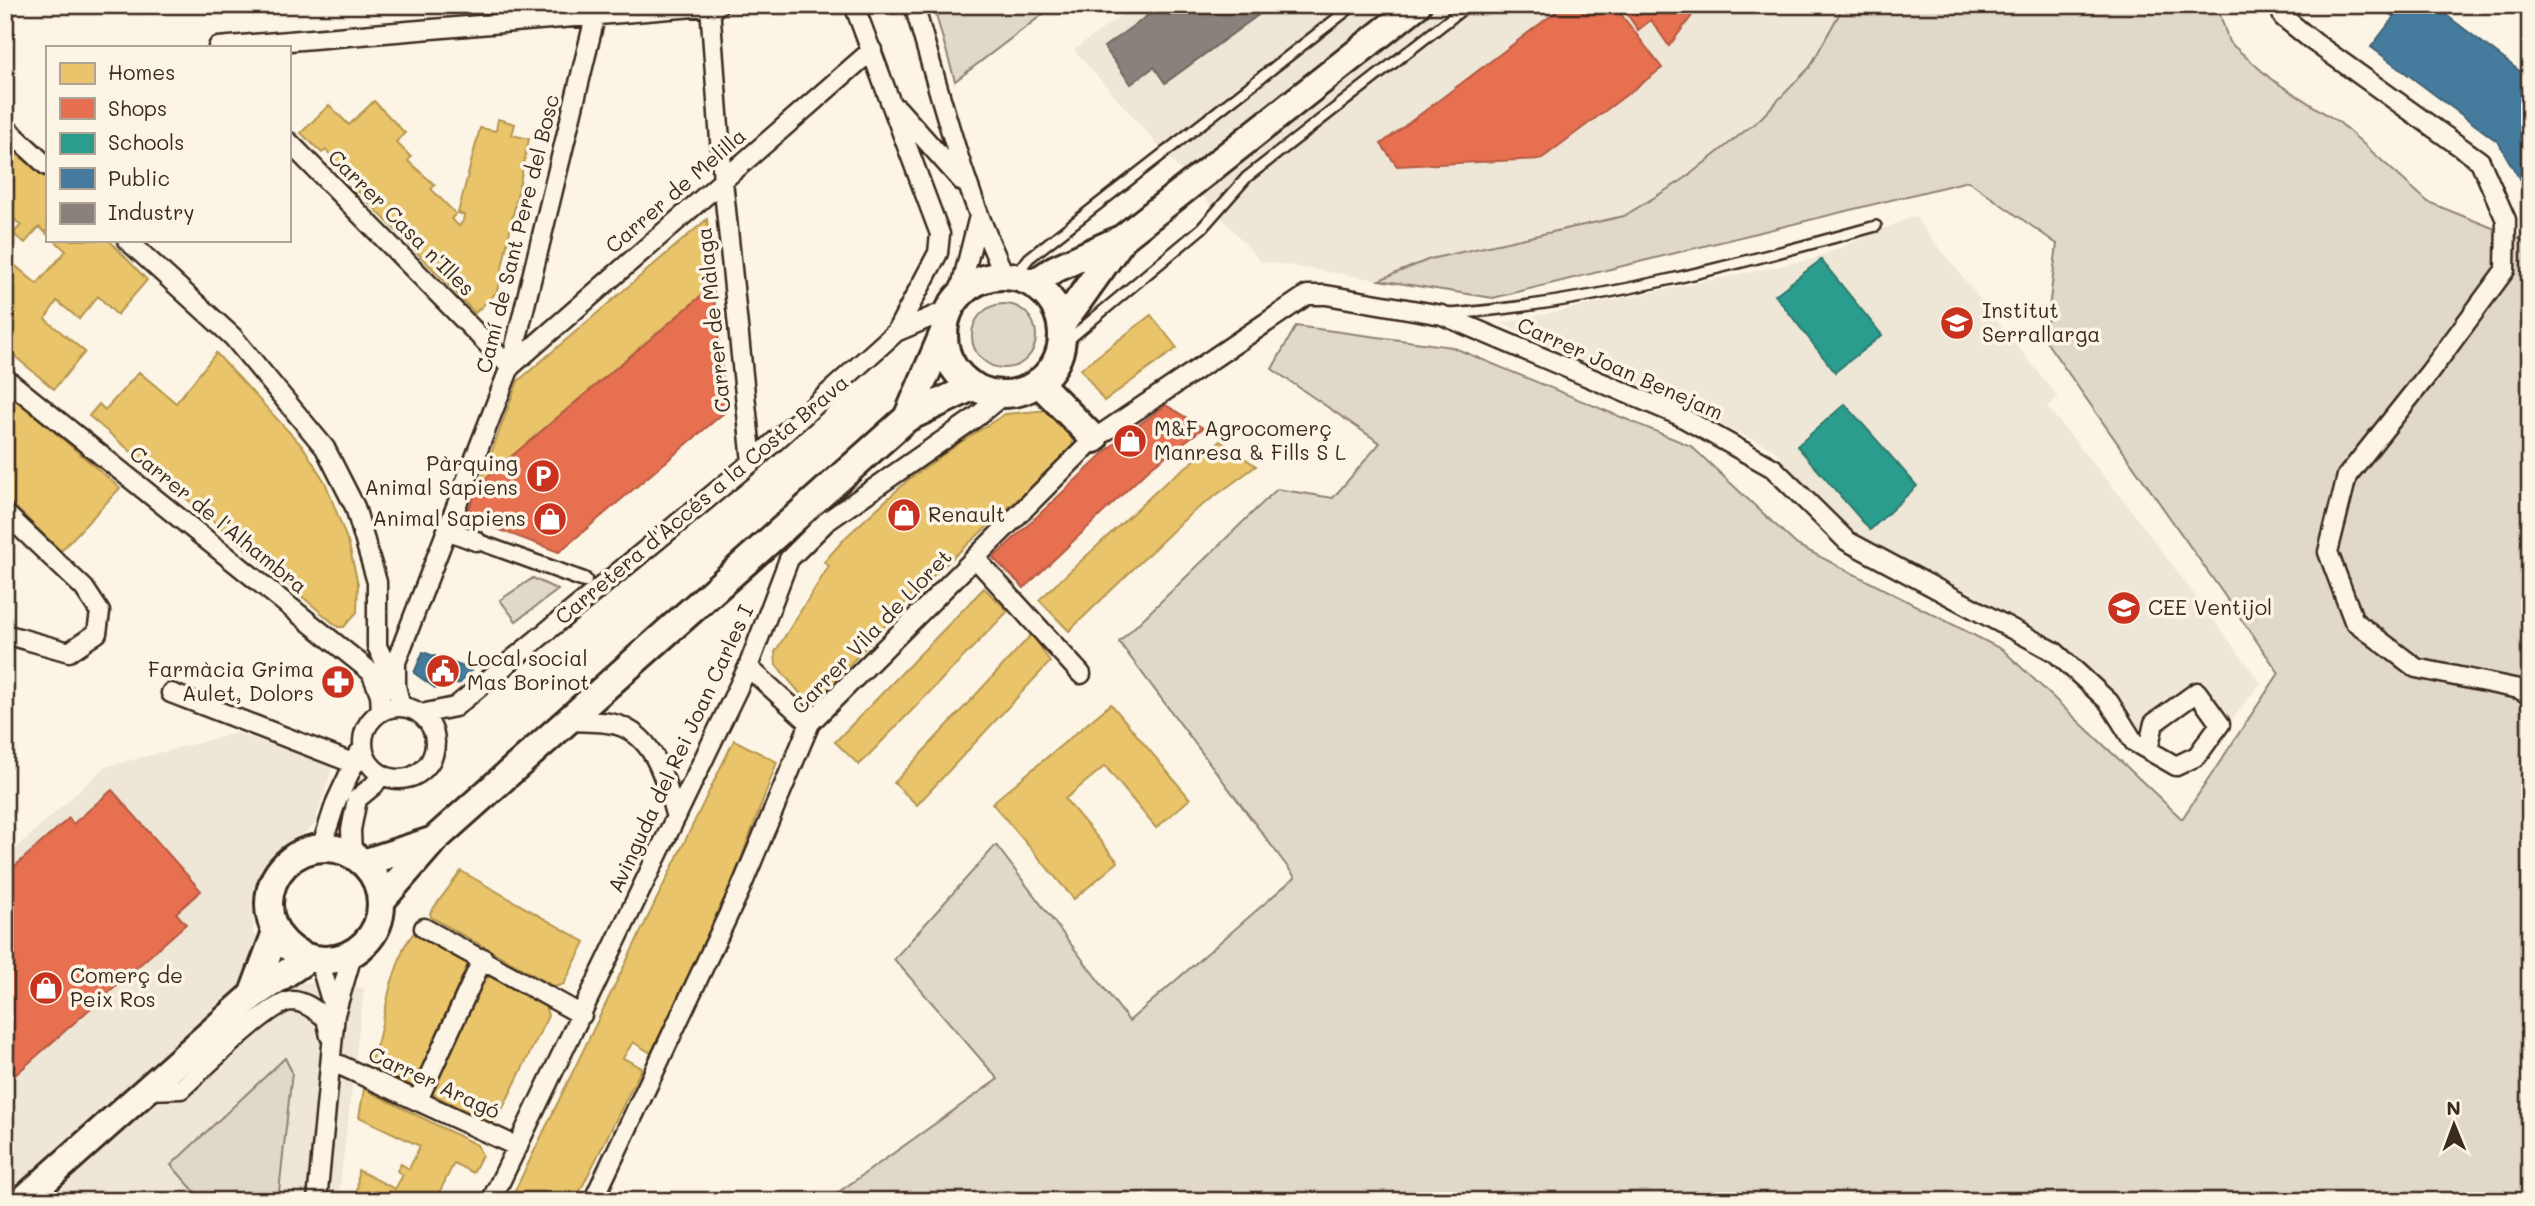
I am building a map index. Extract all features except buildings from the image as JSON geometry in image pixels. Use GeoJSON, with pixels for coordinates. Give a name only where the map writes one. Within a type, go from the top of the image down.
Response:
{"type":"FeatureCollection","features":[{"type":"Feature","properties":{"kind":"main road"},"geometry":{"type":"LineString","coordinates":[[907,418],[951,312],[977,282],[1017,279],[1055,270],[1123,238],[1417,5]]}},
{"type":"Feature","properties":{"kind":"main road"},"geometry":{"type":"LineString","coordinates":[[951,312],[946,350],[953,366],[974,386],[1004,394],[1021,391],[1038,382],[1054,364],[1061,335],[1123,238]]}},
{"type":"Feature","properties":{"kind":"main road"},"geometry":{"type":"LineString","coordinates":[[1017,279],[1054,306],[1061,335]]}},
{"type":"Feature","properties":{"kind":"main road"},"geometry":{"type":"LineString","coordinates":[[1038,382],[1094,439]]}},
{"type":"Feature","properties":{"kind":"main road"},"geometry":{"type":"LineString","coordinates":[[381,901],[435,840],[907,418],[974,386]]}},
{"type":"Feature","properties":{"kind":"main road"},"geometry":{"type":"LineString","coordinates":[[357,859],[376,880],[381,901],[380,916],[372,935],[353,953],[334,960],[314,959],[293,950],[276,932],[269,900],[277,875],[296,857],[321,848],[357,859],[435,840]]}},
{"type":"Feature","properties":{"kind":"main road"},"geometry":{"type":"LineString","coordinates":[[252,996],[276,932]]}},
{"type":"Feature","properties":{"kind":"main road"},"geometry":{"type":"LineString","coordinates":[[22,1201],[252,996],[314,959]]}},
{"type":"Feature","properties":{"kind":"street"},"geometry":{"type":"LineString","coordinates":[[228,46],[596,10],[718,5]]}},
{"type":"Feature","properties":{"kind":"street"},"geometry":{"type":"LineString","coordinates":[[854,5],[940,234],[938,253],[896,332]]}},
{"type":"Feature","properties":{"kind":"street"},"geometry":{"type":"LineString","coordinates":[[914,5],[978,220],[1017,279]]}},
{"type":"Feature","properties":{"kind":"street"},"geometry":{"type":"LineString","coordinates":[[2280,5],[2283,17],[2314,42],[2480,162],[2506,220],[2505,270],[2429,373],[2347,476],[2328,552],[2354,621],[2416,668],[2519,689],[2530,695]]}},
{"type":"Feature","properties":{"kind":"street","name":"Carrer de Màlaga"},"geometry":{"type":"LineString","coordinates":[[710,6],[723,181],[752,462]]}},
{"type":"Feature","properties":{"kind":"street","name":"Camí de Sant Pere del Bosc"},"geometry":{"type":"LineString","coordinates":[[401,707],[396,686],[396,662],[510,367],[596,10]]}},
{"type":"Feature","properties":{"kind":"street","name":"Carrer de Melilla"},"geometry":{"type":"LineString","coordinates":[[510,367],[872,50]]}},
{"type":"Feature","properties":{"kind":"street"},"geometry":{"type":"LineString","coordinates":[[891,101],[967,187]]}},
{"type":"Feature","properties":{"kind":"street"},"geometry":{"type":"LineString","coordinates":[[5,127],[46,165]]}},
{"type":"Feature","properties":{"kind":"street","name":"Carrer Casa n'Illes"},"geometry":{"type":"LineString","coordinates":[[290,143],[510,367]]}},
{"type":"Feature","properties":{"kind":"street"},"geometry":{"type":"LineString","coordinates":[[951,312],[978,220]]}},
{"type":"Feature","properties":{"kind":"street"},"geometry":{"type":"LineString","coordinates":[[129,242],[233,337],[325,448],[355,507],[377,582],[377,646],[396,686]]}},
{"type":"Feature","properties":{"kind":"street","name":"Carrer Joan Benejam"},"geometry":{"type":"LineString","coordinates":[[1307,295],[1326,295],[1442,315],[1678,415],[1773,468],[1847,541],[2055,652],[2109,702],[2134,742],[2148,750]]}},
{"type":"Feature","properties":{"kind":"street","name":"Carrer Vila de Lloret"},"geometry":{"type":"LineString","coordinates":[[593,1201],[740,890],[810,723],[1094,439],[1307,295]]}},
{"type":"Feature","properties":{"kind":"street","name":"Carretera d'Accés a la Costa Brava"},"geometry":{"type":"LineString","coordinates":[[421,714],[455,707],[752,462],[896,332],[951,312]]}},
{"type":"Feature","properties":{"kind":"street","name":"Carrer de l'Alhambra"},"geometry":{"type":"LineString","coordinates":[[5,378],[371,672],[380,694],[382,711]]}},
{"type":"Feature","properties":{"kind":"street","name":"Avinguda del Rei Joan Carles I"},"geometry":{"type":"LineString","coordinates":[[491,1201],[748,667],[789,559],[826,522],[975,418],[1004,394]]}},
{"type":"Feature","properties":{"kind":"street"},"geometry":{"type":"LineString","coordinates":[[5,513],[84,589],[100,612],[97,633],[69,652],[5,634]]}},
{"type":"Feature","properties":{"kind":"street"},"geometry":{"type":"LineString","coordinates":[[447,530],[584,580]]}},
{"type":"Feature","properties":{"kind":"street"},"geometry":{"type":"LineString","coordinates":[[975,558],[1081,674]]}},
{"type":"Feature","properties":{"kind":"street"},"geometry":{"type":"LineString","coordinates":[[748,667],[810,723]]}},
{"type":"Feature","properties":{"kind":"street"},"geometry":{"type":"LineString","coordinates":[[171,692],[355,764]]}},
{"type":"Feature","properties":{"kind":"street"},"geometry":{"type":"LineString","coordinates":[[321,848],[336,802],[355,764],[368,725],[382,711],[401,707],[421,714],[434,731],[435,753],[422,772],[402,779],[381,775],[368,761],[363,743]]}},
{"type":"Feature","properties":{"kind":"street"},"geometry":{"type":"LineString","coordinates":[[569,721],[622,726],[647,744],[660,767],[677,817]]}},
{"type":"Feature","properties":{"kind":"street"},"geometry":{"type":"LineString","coordinates":[[357,859],[352,830],[357,799],[374,785],[381,775]]}},
{"type":"Feature","properties":{"kind":"street"},"geometry":{"type":"LineString","coordinates":[[424,928],[483,958],[582,1015]]}},
{"type":"Feature","properties":{"kind":"street"},"geometry":{"type":"LineString","coordinates":[[317,1201],[335,1014],[353,953]]}},
{"type":"Feature","properties":{"kind":"street"},"geometry":{"type":"LineString","coordinates":[[418,1100],[483,958]]}},
{"type":"Feature","properties":{"kind":"street"},"geometry":{"type":"LineString","coordinates":[[314,959],[335,1014]]}},
{"type":"Feature","properties":{"kind":"street"},"geometry":{"type":"LineString","coordinates":[[147,1090],[181,1089],[267,1011],[290,1001],[310,1006],[326,1018],[332,1053]]}},
{"type":"Feature","properties":{"kind":"street","name":"Carrer Aragó"},"geometry":{"type":"LineString","coordinates":[[332,1053],[418,1100],[517,1146]]}},
{"type":"Feature","properties":{"kind":"lane"},"geometry":{"type":"LineString","coordinates":[[1017,279],[1029,258],[1354,5]]}},
{"type":"Feature","properties":{"kind":"lane"},"geometry":{"type":"LineString","coordinates":[[1061,335],[1202,228],[1247,177],[1468,5]]}},
{"type":"Feature","properties":{"kind":"lane"},"geometry":{"type":"LineString","coordinates":[[1442,315],[1522,309],[1726,268],[1875,226]]}},
{"type":"Feature","properties":{"kind":"shaded area"},"geometry":{"type":"Polygon","coordinates":[[[933,5],[1055,5],[955,81],[933,5]]]}},
{"type":"Feature","properties":{"kind":"shaded area"},"geometry":{"type":"Polygon","coordinates":[[[1135,5],[1844,5],[1810,67],[1760,119],[1684,179],[1624,216],[1430,259],[1379,280],[1260,261],[1074,50],[1135,5]]]}},
{"type":"Feature","properties":{"kind":"shaded area"},"geometry":{"type":"Polygon","coordinates":[[[1844,5],[2217,5],[2229,42],[2271,79],[2340,123],[2428,202],[2530,243],[2530,1201],[826,1201],[998,1079],[894,959],[996,845],[1129,1021],[1295,877],[1119,642],[1277,489],[1333,498],[1380,443],[1272,369],[1296,326],[1452,347],[1691,446],[1797,545],[2003,650],[2182,819],[2279,673],[2045,340],[2057,244],[1968,181],[1493,298],[1379,280],[1430,259],[1624,216],[1684,179],[1760,119],[1810,67],[1844,5]]]}},
{"type":"Feature","properties":{"kind":"shaded area"},"geometry":{"type":"Polygon","coordinates":[[[1914,216],[2058,397],[2047,407],[2124,501],[2261,683],[2226,727],[2191,683],[2136,733],[2060,645],[1851,536],[1773,449],[1502,323],[1813,259],[1914,216]]]}},
{"type":"Feature","properties":{"kind":"shaded area"},"geometry":{"type":"Polygon","coordinates":[[[1004,304],[1022,310],[1030,318],[1036,336],[1030,354],[1022,362],[1004,368],[986,362],[978,354],[972,336],[978,318],[986,310],[1004,304]]]}},
{"type":"Feature","properties":{"kind":"shaded area"},"geometry":{"type":"Polygon","coordinates":[[[533,578],[558,590],[516,621],[500,600],[533,578]]]}},
{"type":"Feature","properties":{"kind":"shaded area"},"geometry":{"type":"Polygon","coordinates":[[[236,733],[333,765],[314,825],[281,852],[257,893],[253,933],[304,983],[364,988],[338,1201],[5,1201],[5,858],[105,767],[236,733]]]}},
{"type":"Feature","properties":{"kind":"shaded area"},"geometry":{"type":"Polygon","coordinates":[[[285,1058],[292,1072],[278,1201],[203,1201],[171,1165],[285,1058]]]}},
{"type":"Feature","properties":{"kind":"place","name":"Institut Serrallarga"},"geometry":{"type":"Point","coordinates":[1957,323]}},
{"type":"Feature","properties":{"kind":"place","name":"M&F Agrocomerç Manresa & Fills S L"},"geometry":{"type":"Point","coordinates":[1130,441]}},
{"type":"Feature","properties":{"kind":"place","name":"Pàrquing Animal Sapiens"},"geometry":{"type":"Point","coordinates":[543,476]}},
{"type":"Feature","properties":{"kind":"place","name":"Renault"},"geometry":{"type":"Point","coordinates":[904,515]}},
{"type":"Feature","properties":{"kind":"place","name":"Animal Sapiens"},"geometry":{"type":"Point","coordinates":[550,519]}},
{"type":"Feature","properties":{"kind":"place","name":"CEE Ventijol"},"geometry":{"type":"Point","coordinates":[2124,608]}},
{"type":"Feature","properties":{"kind":"place","name":"Local social Mas Borinot"},"geometry":{"type":"Point","coordinates":[443,671]}},
{"type":"Feature","properties":{"kind":"place","name":"Farmàcia Grima Aulet, Dolors"},"geometry":{"type":"Point","coordinates":[338,682]}},
{"type":"Feature","properties":{"kind":"place","name":"Comerç de Peix Ros"},"geometry":{"type":"Point","coordinates":[46,988]}}]}
